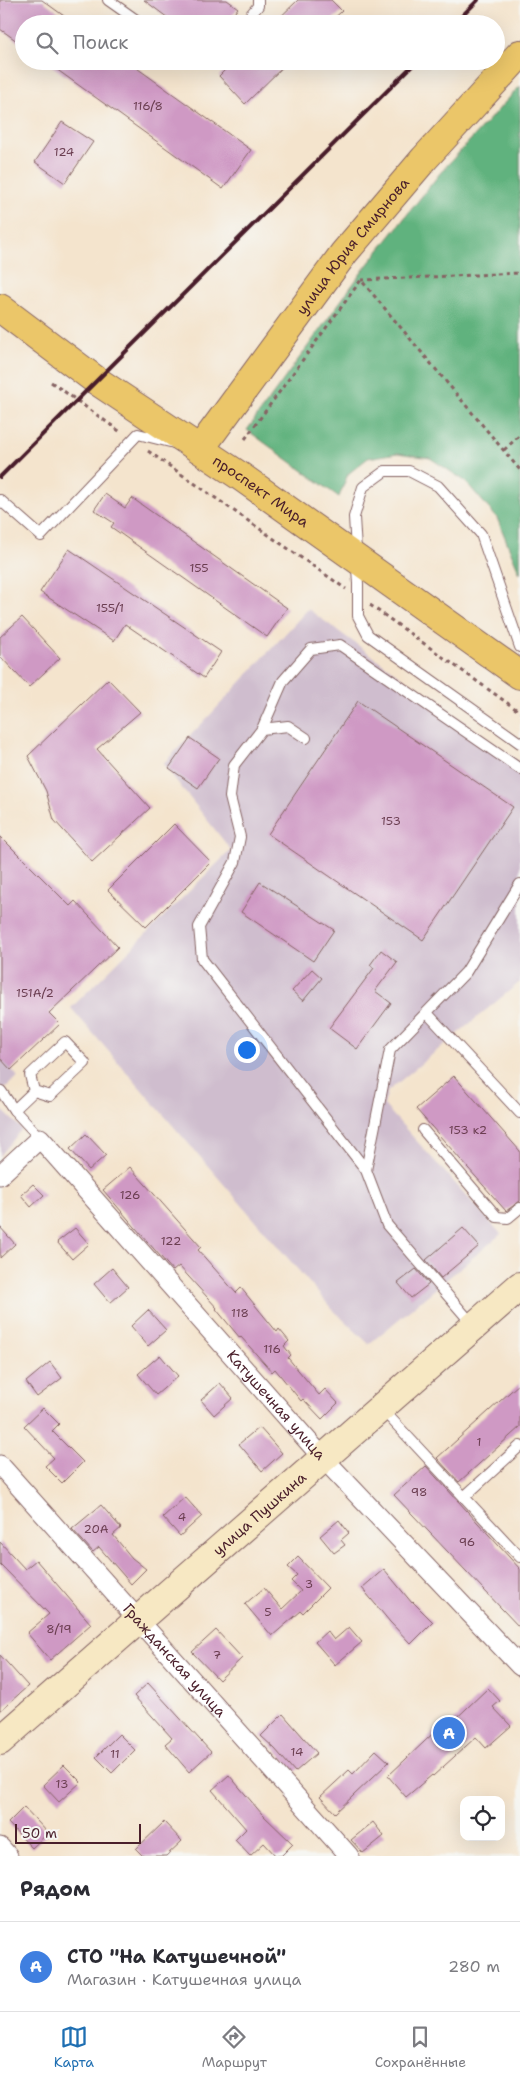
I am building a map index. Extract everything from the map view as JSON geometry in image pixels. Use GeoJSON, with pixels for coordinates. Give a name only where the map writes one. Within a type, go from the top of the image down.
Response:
{"type":"FeatureCollection","features":[{"type":"Feature","properties":{"kind":"main road","name":"улица Юрия Смирнова"},"geometry":{"type":"LineString","coordinates":[[200,449],[344,253],[424,159],[520,54]]}},
{"type":"Feature","properties":{"kind":"main road","name":"проспект Мира"},"geometry":{"type":"LineString","coordinates":[[0,308],[97,381],[200,449],[520,675]]}},
{"type":"Feature","properties":{"kind":"street"},"geometry":{"type":"LineString","coordinates":[[0,1175],[40,1138]]}},
{"type":"Feature","properties":{"kind":"street","name":"Катушечная улица"},"geometry":{"type":"LineString","coordinates":[[40,1138],[323,1458],[517,1656]]}},
{"type":"Feature","properties":{"kind":"street","name":"улица Пушкина"},"geometry":{"type":"LineString","coordinates":[[0,1741],[520,1286]]}},
{"type":"Feature","properties":{"kind":"street","name":"Гражданская улица"},"geometry":{"type":"LineString","coordinates":[[0,1465],[349,1856]]}},
{"type":"Feature","properties":{"kind":"street"},"geometry":{"type":"LineString","coordinates":[[0,1847],[8,1856]]}},
{"type":"Feature","properties":{"kind":"lane"},"geometry":{"type":"LineString","coordinates":[[108,0],[129,15]]}},
{"type":"Feature","properties":{"kind":"lane"},"geometry":{"type":"LineString","coordinates":[[250,15],[258,6],[258,0]]}},
{"type":"Feature","properties":{"kind":"lane"},"geometry":{"type":"LineString","coordinates":[[0,500],[41,536],[138,434],[200,449]]}},
{"type":"Feature","properties":{"kind":"lane"},"geometry":{"type":"LineString","coordinates":[[520,647],[480,534],[438,486],[409,471],[385,471],[363,487],[354,517],[358,616],[368,635],[520,743]]}},
{"type":"Feature","properties":{"kind":"lane"},"geometry":{"type":"LineString","coordinates":[[474,1327],[387,1225],[366,1170],[202,959],[199,928],[235,862],[240,837],[230,797],[234,765],[262,729],[283,681],[311,649],[340,645],[520,769]]}},
{"type":"Feature","properties":{"kind":"lane"},"geometry":{"type":"LineString","coordinates":[[262,729],[288,726],[306,738]]}},
{"type":"Feature","properties":{"kind":"lane"},"geometry":{"type":"LineString","coordinates":[[366,1170],[390,1050],[466,972],[520,884]]}},
{"type":"Feature","properties":{"kind":"lane"},"geometry":{"type":"LineString","coordinates":[[427,1013],[520,1113]]}},
{"type":"Feature","properties":{"kind":"lane"},"geometry":{"type":"LineString","coordinates":[[65,1042],[85,1063],[50,1096],[34,1091],[30,1075],[65,1042]]}},
{"type":"Feature","properties":{"kind":"lane"},"geometry":{"type":"LineString","coordinates":[[1,1091],[14,1110],[40,1138]]}},
{"type":"Feature","properties":{"kind":"lane"},"geometry":{"type":"LineString","coordinates":[[14,1110],[34,1091]]}},
{"type":"Feature","properties":{"kind":"lane"},"geometry":{"type":"LineString","coordinates":[[423,1130],[497,1217],[508,1218],[520,1208]]}},
{"type":"Feature","properties":{"kind":"lane"},"geometry":{"type":"LineString","coordinates":[[381,1408],[520,1557]]}},
{"type":"Feature","properties":{"kind":"lane"},"geometry":{"type":"LineString","coordinates":[[464,1497],[520,1446]]}},
{"type":"Feature","properties":{"kind":"path"},"geometry":{"type":"LineString","coordinates":[[361,280],[520,273]]}},
{"type":"Feature","properties":{"kind":"path"},"geometry":{"type":"LineString","coordinates":[[245,439],[361,280]]}},
{"type":"Feature","properties":{"kind":"path"},"geometry":{"type":"LineString","coordinates":[[361,280],[520,470]]}},
{"type":"Feature","properties":{"kind":"path"},"geometry":{"type":"LineString","coordinates":[[51,382],[520,712]]}},
{"type":"Feature","properties":{"kind":"path"},"geometry":{"type":"LineString","coordinates":[[504,450],[520,435]]}},
{"type":"Feature","properties":{"kind":"shaded area"},"geometry":{"type":"Polygon","coordinates":[[[308,609],[520,763],[520,982],[388,1091],[384,1105],[501,1234],[369,1344],[332,1309],[71,1008],[231,850],[163,764],[308,609]]]}},
{"type":"Feature","properties":{"kind":"shaded area"},"geometry":{"type":"Polygon","coordinates":[[[0,1051],[18,1077],[1,1091],[0,1096],[0,1051]]]}},
{"type":"Feature","properties":{"kind":"shaded area"},"geometry":{"type":"Polygon","coordinates":[[[0,1108],[22,1129],[0,1156],[0,1108]]]}},
{"type":"Feature","properties":{"kind":"green space"},"geometry":{"type":"Polygon","coordinates":[[[520,86],[520,574],[497,518],[465,481],[430,458],[398,453],[368,458],[348,474],[339,497],[247,430],[364,269],[441,172],[520,86]]]}},
{"type":"Feature","properties":{"kind":"building"},"geometry":{"type":"Polygon","coordinates":[[[0,0],[42,0],[63,15],[15,15],[15,40],[0,29],[0,0]]]}},
{"type":"Feature","properties":{"kind":"building"},"geometry":{"type":"Polygon","coordinates":[[[144,0],[227,0],[238,8],[233,15],[164,15],[144,0]]]}},
{"type":"Feature","properties":{"kind":"building"},"geometry":{"type":"Polygon","coordinates":[[[298,0],[331,0],[342,11],[338,15],[282,15],[298,0]]]}},
{"type":"Feature","properties":{"kind":"building"},"geometry":{"type":"Polygon","coordinates":[[[58,70],[140,70],[251,150],[223,189],[58,70]]]}},
{"type":"Feature","properties":{"kind":"building"},"geometry":{"type":"Polygon","coordinates":[[[225,70],[280,70],[245,104],[219,76],[225,70]]]}},
{"type":"Feature","properties":{"kind":"building"},"geometry":{"type":"Polygon","coordinates":[[[62,122],[93,142],[65,183],[35,162],[62,122]]]}},
{"type":"Feature","properties":{"kind":"building"},"geometry":{"type":"Polygon","coordinates":[[[105,494],[125,508],[132,498],[287,608],[267,637],[111,527],[114,523],[94,510],[105,494]]]}},
{"type":"Feature","properties":{"kind":"building"},"geometry":{"type":"Polygon","coordinates":[[[69,549],[221,652],[204,678],[125,624],[114,641],[40,592],[69,549]]]}},
{"type":"Feature","properties":{"kind":"building"},"geometry":{"type":"Polygon","coordinates":[[[22,617],[60,658],[29,687],[0,656],[0,637],[22,617]]]}},
{"type":"Feature","properties":{"kind":"building"},"geometry":{"type":"Polygon","coordinates":[[[108,679],[140,712],[97,749],[150,808],[92,862],[54,820],[46,791],[28,756],[108,679]]]}},
{"type":"Feature","properties":{"kind":"building"},"geometry":{"type":"Polygon","coordinates":[[[358,701],[513,807],[423,940],[268,834],[358,701]]]}},
{"type":"Feature","properties":{"kind":"building"},"geometry":{"type":"Polygon","coordinates":[[[190,738],[219,758],[198,788],[169,768],[190,738]]]}},
{"type":"Feature","properties":{"kind":"building"},"geometry":{"type":"Polygon","coordinates":[[[174,824],[211,862],[146,927],[108,890],[174,824]]]}},
{"type":"Feature","properties":{"kind":"building"},"geometry":{"type":"Polygon","coordinates":[[[0,836],[70,906],[75,901],[118,947],[49,1013],[60,1024],[11,1070],[0,1058],[0,836]]]}},
{"type":"Feature","properties":{"kind":"building"},"geometry":{"type":"Polygon","coordinates":[[[260,882],[334,930],[313,961],[241,912],[260,882]]]}},
{"type":"Feature","properties":{"kind":"building"},"geometry":{"type":"Polygon","coordinates":[[[381,950],[397,962],[375,991],[391,1003],[357,1049],[329,1028],[374,968],[370,965],[381,950]]]}},
{"type":"Feature","properties":{"kind":"building"},"geometry":{"type":"Polygon","coordinates":[[[312,969],[322,978],[303,1001],[292,991],[312,969]]]}},
{"type":"Feature","properties":{"kind":"building"},"geometry":{"type":"Polygon","coordinates":[[[454,1076],[520,1151],[520,1201],[506,1211],[416,1109],[454,1076]]]}},
{"type":"Feature","properties":{"kind":"building"},"geometry":{"type":"Polygon","coordinates":[[[86,1134],[106,1155],[89,1170],[70,1149],[86,1134]]]}},
{"type":"Feature","properties":{"kind":"building"},"geometry":{"type":"Polygon","coordinates":[[[130,1167],[201,1247],[198,1250],[236,1293],[241,1288],[277,1332],[279,1329],[289,1341],[284,1346],[291,1355],[288,1358],[319,1395],[325,1389],[338,1403],[322,1419],[303,1399],[301,1401],[275,1369],[272,1372],[240,1338],[217,1308],[179,1266],[173,1271],[103,1190],[130,1167]]]}},
{"type":"Feature","properties":{"kind":"building"},"geometry":{"type":"Polygon","coordinates":[[[33,1184],[44,1195],[31,1207],[21,1195],[33,1184]]]}},
{"type":"Feature","properties":{"kind":"building"},"geometry":{"type":"Polygon","coordinates":[[[0,1227],[15,1244],[0,1258],[0,1227]]]}},
{"type":"Feature","properties":{"kind":"building"},"geometry":{"type":"Polygon","coordinates":[[[75,1228],[89,1244],[72,1259],[57,1242],[75,1228]]]}},
{"type":"Feature","properties":{"kind":"building"},"geometry":{"type":"Polygon","coordinates":[[[463,1228],[479,1246],[441,1278],[426,1260],[463,1228]]]}},
{"type":"Feature","properties":{"kind":"building"},"geometry":{"type":"Polygon","coordinates":[[[112,1268],[128,1287],[110,1303],[94,1284],[112,1268]]]}},
{"type":"Feature","properties":{"kind":"building"},"geometry":{"type":"Polygon","coordinates":[[[416,1269],[429,1284],[411,1298],[398,1283],[416,1269]]]}},
{"type":"Feature","properties":{"kind":"building"},"geometry":{"type":"Polygon","coordinates":[[[148,1310],[166,1330],[148,1346],[131,1326],[148,1310]]]}},
{"type":"Feature","properties":{"kind":"building"},"geometry":{"type":"Polygon","coordinates":[[[160,1355],[178,1376],[156,1395],[138,1374],[160,1355]]]}},
{"type":"Feature","properties":{"kind":"building"},"geometry":{"type":"Polygon","coordinates":[[[50,1362],[62,1378],[37,1397],[26,1382],[50,1362]]]}},
{"type":"Feature","properties":{"kind":"building"},"geometry":{"type":"Polygon","coordinates":[[[220,1383],[233,1398],[214,1415],[201,1400],[220,1383]]]}},
{"type":"Feature","properties":{"kind":"building"},"geometry":{"type":"Polygon","coordinates":[[[520,1383],[520,1427],[459,1482],[437,1458],[520,1383]]]}},
{"type":"Feature","properties":{"kind":"building"},"geometry":{"type":"Polygon","coordinates":[[[43,1408],[59,1424],[52,1431],[83,1462],[62,1483],[45,1466],[54,1458],[24,1426],[43,1408]]]}},
{"type":"Feature","properties":{"kind":"building"},"geometry":{"type":"Polygon","coordinates":[[[259,1427],[282,1453],[262,1471],[239,1444],[259,1427]]]}},
{"type":"Feature","properties":{"kind":"building"},"geometry":{"type":"Polygon","coordinates":[[[426,1466],[520,1569],[520,1628],[394,1495],[426,1466]]]}},
{"type":"Feature","properties":{"kind":"building"},"geometry":{"type":"Polygon","coordinates":[[[185,1497],[202,1516],[180,1536],[163,1517],[185,1497]]]}},
{"type":"Feature","properties":{"kind":"building"},"geometry":{"type":"Polygon","coordinates":[[[101,1505],[121,1528],[113,1535],[132,1558],[146,1569],[131,1584],[99,1547],[93,1552],[72,1529],[101,1505]]]}},
{"type":"Feature","properties":{"kind":"building"},"geometry":{"type":"Polygon","coordinates":[[[339,1520],[349,1533],[341,1540],[345,1545],[334,1553],[320,1536],[339,1520]]]}},
{"type":"Feature","properties":{"kind":"building"},"geometry":{"type":"Polygon","coordinates":[[[0,1542],[25,1569],[36,1560],[91,1624],[50,1660],[27,1633],[49,1614],[0,1564],[0,1542]]]}},
{"type":"Feature","properties":{"kind":"building"},"geometry":{"type":"Polygon","coordinates":[[[298,1557],[328,1588],[303,1613],[301,1611],[272,1636],[245,1604],[264,1588],[282,1609],[301,1591],[291,1581],[297,1575],[288,1567],[298,1557]]]}},
{"type":"Feature","properties":{"kind":"building"},"geometry":{"type":"Polygon","coordinates":[[[384,1569],[412,1603],[433,1622],[411,1644],[362,1588],[384,1569]]]}},
{"type":"Feature","properties":{"kind":"building"},"geometry":{"type":"Polygon","coordinates":[[[349,1627],[362,1642],[335,1665],[315,1642],[327,1631],[334,1640],[349,1627]]]}},
{"type":"Feature","properties":{"kind":"building"},"geometry":{"type":"Polygon","coordinates":[[[216,1630],[242,1658],[219,1680],[192,1652],[216,1630]]]}},
{"type":"Feature","properties":{"kind":"building"},"geometry":{"type":"Polygon","coordinates":[[[0,1655],[28,1686],[0,1711],[0,1655]]]}},
{"type":"Feature","properties":{"kind":"building"},"geometry":{"type":"Polygon","coordinates":[[[148,1683],[211,1752],[189,1772],[165,1744],[172,1738],[134,1696],[148,1683]]]}},
{"type":"Feature","properties":{"kind":"building"},"geometry":{"type":"Polygon","coordinates":[[[488,1688],[500,1701],[493,1707],[511,1726],[486,1748],[476,1737],[433,1776],[406,1797],[388,1776],[442,1725],[446,1728],[488,1688]]]}},
{"type":"Feature","properties":{"kind":"building"},"geometry":{"type":"Polygon","coordinates":[[[283,1714],[317,1753],[295,1772],[261,1736],[283,1714]]]}},
{"type":"Feature","properties":{"kind":"building"},"geometry":{"type":"Polygon","coordinates":[[[119,1734],[135,1750],[112,1773],[96,1757],[119,1734]]]}},
{"type":"Feature","properties":{"kind":"building"},"geometry":{"type":"Polygon","coordinates":[[[376,1750],[389,1762],[335,1813],[320,1797],[349,1770],[353,1774],[376,1750]]]}},
{"type":"Feature","properties":{"kind":"building"},"geometry":{"type":"Polygon","coordinates":[[[64,1765],[81,1782],[59,1802],[43,1785],[64,1765]]]}},
{"type":"Feature","properties":{"kind":"building"},"geometry":{"type":"Polygon","coordinates":[[[229,1775],[262,1814],[293,1844],[281,1856],[276,1856],[264,1843],[250,1856],[235,1840],[246,1829],[212,1790],[229,1775]]]}},
{"type":"Feature","properties":{"kind":"building"},"geometry":{"type":"Polygon","coordinates":[[[24,1807],[48,1833],[32,1848],[8,1823],[24,1807]]]}},
{"type":"Feature","properties":{"kind":"building"},"geometry":{"type":"Polygon","coordinates":[[[164,1822],[182,1841],[166,1856],[143,1856],[136,1849],[164,1822]]]}},
{"type":"Feature","properties":{"kind":"building"},"geometry":{"type":"Polygon","coordinates":[[[373,1822],[384,1836],[363,1853],[351,1840],[373,1822]]]}},
{"type":"Feature","properties":{"kind":"railway"},"geometry":{"type":"LineString","coordinates":[[463,15],[478,0]]}},
{"type":"Feature","properties":{"kind":"railway"},"geometry":{"type":"LineString","coordinates":[[0,477],[408,70]]}},
{"type":"Feature","properties":{"kind":"place","name":"СТО \"На Катушечной\""},"geometry":{"type":"Point","coordinates":[449,1733]}}]}
